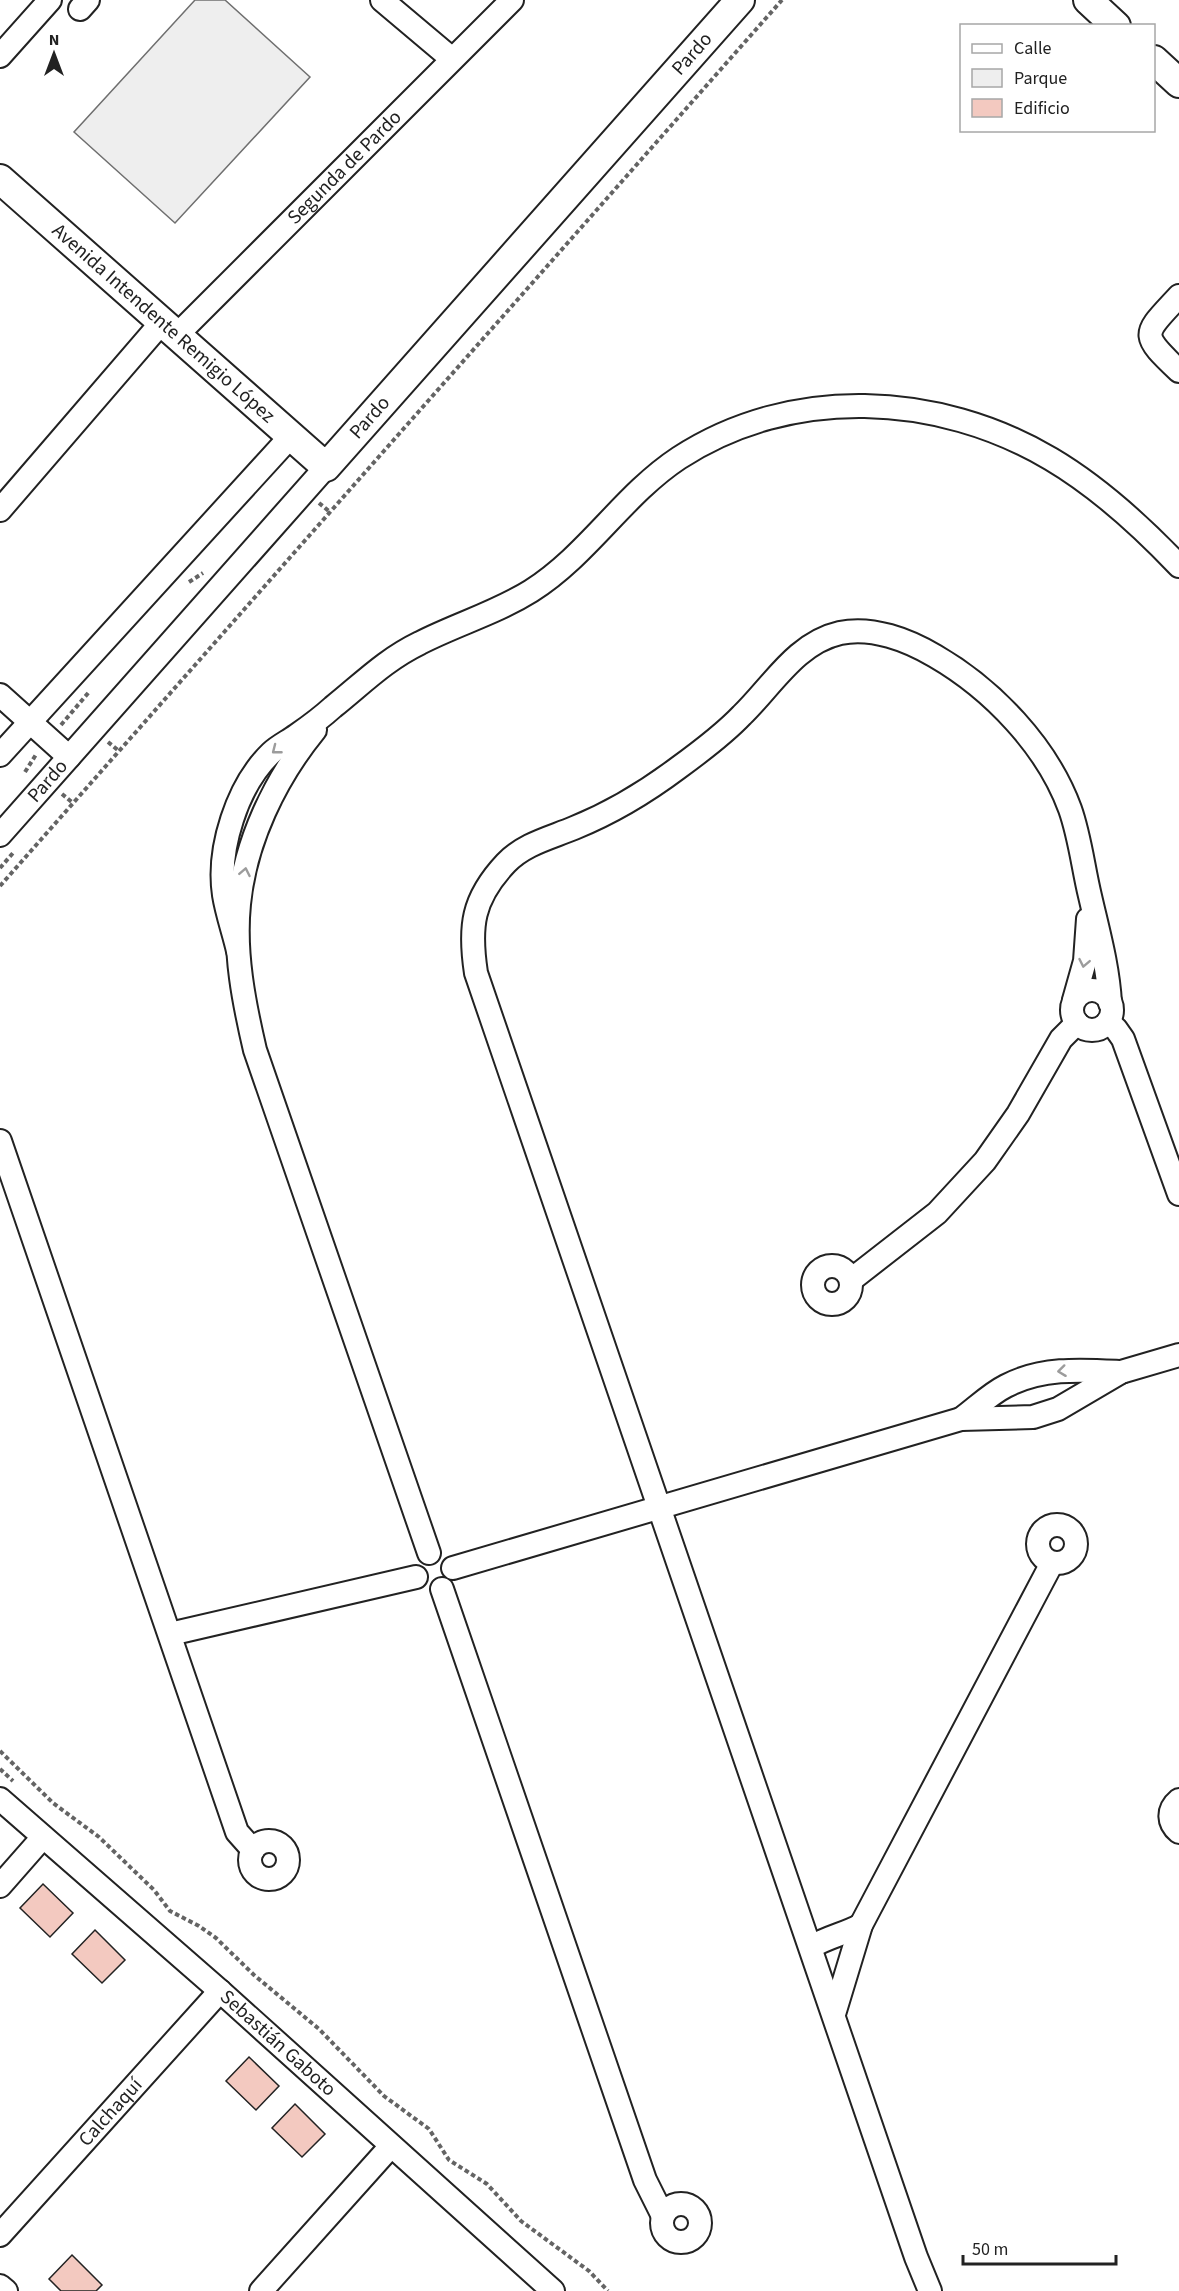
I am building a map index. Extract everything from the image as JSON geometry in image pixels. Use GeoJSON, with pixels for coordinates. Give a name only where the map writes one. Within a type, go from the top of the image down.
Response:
{"type":"FeatureCollection","features":[{"type":"Feature","properties":{"kind":"main road","name":"Pardo"},"geometry":{"type":"LineString","coordinates":[[326,467],[740,0]]}},
{"type":"Feature","properties":{"kind":"main road"},"geometry":{"type":"LineString","coordinates":[[1088,0],[1114,24]]}},
{"type":"Feature","properties":{"kind":"main road"},"geometry":{"type":"LineString","coordinates":[[1155,61],[1179,83]]}},
{"type":"Feature","properties":{"kind":"main road","name":"Avenida Intendente Remigio López"},"geometry":{"type":"LineString","coordinates":[[1,181],[326,467]]}},
{"type":"Feature","properties":{"kind":"street"},"geometry":{"type":"LineString","coordinates":[[0,57],[50,0]]}},
{"type":"Feature","properties":{"kind":"street"},"geometry":{"type":"LineString","coordinates":[[382,0],[452,59]]}},
{"type":"Feature","properties":{"kind":"street","name":"Segunda de Pardo"},"geometry":{"type":"LineString","coordinates":[[0,510],[169,329],[512,0]]}},
{"type":"Feature","properties":{"kind":"street"},"geometry":{"type":"LineString","coordinates":[[1179,296],[1155,322],[1150,332],[1152,346],[1179,370]]}},
{"type":"Feature","properties":{"kind":"street"},"geometry":{"type":"LineString","coordinates":[[429,1553],[255,1050],[247,1015],[238,951],[224,893],[223,862],[228,829],[240,798],[271,752],[304,730],[371,673],[395,656],[515,602],[543,584],[570,562],[654,477],[680,458],[752,423],[794,411],[834,406],[873,406],[936,412],[976,424],[1050,459],[1091,486],[1126,513],[1179,566]]}},
{"type":"Feature","properties":{"kind":"street"},"geometry":{"type":"LineString","coordinates":[[0,755],[291,436]]}},
{"type":"Feature","properties":{"kind":"street","name":"Pardo"},"geometry":{"type":"LineString","coordinates":[[0,835],[326,467]]}},
{"type":"Feature","properties":{"kind":"street"},"geometry":{"type":"LineString","coordinates":[[930,2291],[658,1508],[476,974],[472,947],[473,918],[493,878],[518,852],[613,809],[676,770],[742,715],[785,667],[804,651],[842,632],[888,635],[907,642],[950,665],[978,687],[1016,723],[1048,765],[1070,808],[1109,976],[1109,1013],[1099,1029],[1092,1030],[1077,1023],[1072,1014],[1085,961],[1088,935],[1087,884]]}},
{"type":"Feature","properties":{"kind":"street"},"geometry":{"type":"LineString","coordinates":[[0,696],[69,757]]}},
{"type":"Feature","properties":{"kind":"street"},"geometry":{"type":"LineString","coordinates":[[238,951],[239,905],[248,856],[261,820],[283,777],[303,745],[339,702]]}},
{"type":"Feature","properties":{"kind":"street"},"geometry":{"type":"LineString","coordinates":[[235,810],[261,820]]}},
{"type":"Feature","properties":{"kind":"street"},"geometry":{"type":"LineString","coordinates":[[1074,1000],[1084,991],[1091,990],[1104,994],[1109,1013],[1123,1040],[1179,1194]]}},
{"type":"Feature","properties":{"kind":"street"},"geometry":{"type":"LineString","coordinates":[[851,1280],[937,1213],[954,1196],[1000,1142],[1061,1039],[1077,1023]]}},
{"type":"Feature","properties":{"kind":"street"},"geometry":{"type":"LineString","coordinates":[[0,1141],[237,1832],[253,1851]]}},
{"type":"Feature","properties":{"kind":"street"},"geometry":{"type":"LineString","coordinates":[[453,1568],[961,1419],[1033,1417],[1058,1409],[1121,1372],[1179,1355]]}},
{"type":"Feature","properties":{"kind":"street"},"geometry":{"type":"LineString","coordinates":[[961,1419],[996,1392],[1022,1380],[1072,1369],[1121,1372]]}},
{"type":"Feature","properties":{"kind":"street"},"geometry":{"type":"LineString","coordinates":[[429,1553],[442,1554],[447,1557],[453,1568],[451,1580],[442,1589],[429,1590],[416,1577],[417,1565],[429,1553]]}},
{"type":"Feature","properties":{"kind":"street"},"geometry":{"type":"LineString","coordinates":[[834,2014],[861,1925],[1052,1563]]}},
{"type":"Feature","properties":{"kind":"street"},"geometry":{"type":"LineString","coordinates":[[170,1634],[416,1577]]}},
{"type":"Feature","properties":{"kind":"street"},"geometry":{"type":"LineString","coordinates":[[442,1589],[645,2180],[663,2216]]}},
{"type":"Feature","properties":{"kind":"street","name":"Sebastián Gaboto"},"geometry":{"type":"LineString","coordinates":[[0,1799],[220,1991],[553,2291]]}},
{"type":"Feature","properties":{"kind":"street"},"geometry":{"type":"LineString","coordinates":[[1179,1800],[1174,1805],[1170,1816],[1173,1827],[1179,1832]]}},
{"type":"Feature","properties":{"kind":"street"},"geometry":{"type":"LineString","coordinates":[[0,1886],[43,1837]]}},
{"type":"Feature","properties":{"kind":"street"},"geometry":{"type":"LineString","coordinates":[[811,1947],[824,1939],[845,1934],[861,1925]]}},
{"type":"Feature","properties":{"kind":"street","name":"Calchaquí"},"geometry":{"type":"LineString","coordinates":[[0,2235],[220,1991]]}},
{"type":"Feature","properties":{"kind":"street"},"geometry":{"type":"LineString","coordinates":[[261,2291],[392,2146]]}},
{"type":"Feature","properties":{"kind":"street"},"geometry":{"type":"LineString","coordinates":[[0,2286],[6,2291]]}},
{"type":"Feature","properties":{"kind":"path"},"geometry":{"type":"LineString","coordinates":[[0,886],[782,0]]}},
{"type":"Feature","properties":{"kind":"path"},"geometry":{"type":"LineString","coordinates":[[182,587],[206,570]]}},
{"type":"Feature","properties":{"kind":"path"},"geometry":{"type":"LineString","coordinates":[[23,776],[49,739],[94,687]]}},
{"type":"Feature","properties":{"kind":"path"},"geometry":{"type":"LineString","coordinates":[[0,1751],[53,1803],[99,1837],[154,1890],[170,1911],[192,1921],[216,1938],[254,1975],[320,2029],[384,2096],[429,2129],[449,2160],[487,2184],[521,2221],[589,2271],[608,2291]]}},
{"type":"Feature","properties":{"kind":"green space"},"geometry":{"type":"Polygon","coordinates":[[[195,0],[225,0],[310,77],[175,223],[74,132],[195,0]]]}},
{"type":"Feature","properties":{"kind":"building"},"geometry":{"type":"Polygon","coordinates":[[[43,1884],[73,1913],[50,1937],[20,1908],[43,1884]]]}},
{"type":"Feature","properties":{"kind":"building"},"geometry":{"type":"Polygon","coordinates":[[[95,1930],[125,1960],[102,1983],[72,1954],[95,1930]]]}},
{"type":"Feature","properties":{"kind":"building"},"geometry":{"type":"Polygon","coordinates":[[[249,2057],[279,2086],[256,2110],[226,2081],[249,2057]]]}},
{"type":"Feature","properties":{"kind":"building"},"geometry":{"type":"Polygon","coordinates":[[[295,2104],[325,2134],[302,2157],[272,2128],[295,2104]]]}},
{"type":"Feature","properties":{"kind":"building"},"geometry":{"type":"Polygon","coordinates":[[[72,2255],[102,2285],[96,2291],[61,2291],[49,2279],[72,2255]]]}}]}
